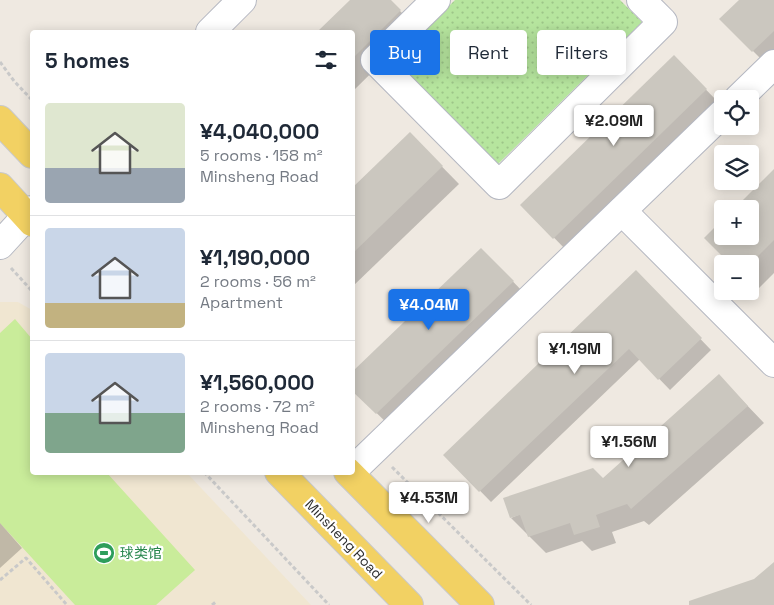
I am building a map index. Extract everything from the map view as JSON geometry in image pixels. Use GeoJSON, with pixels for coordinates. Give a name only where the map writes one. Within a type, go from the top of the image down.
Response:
{"type":"FeatureCollection","features":[{"type":"Feature","properties":{"kind":"main road"},"geometry":{"type":"LineString","coordinates":[[0,120],[30,152]]}},
{"type":"Feature","properties":{"kind":"main road"},"geometry":{"type":"LineString","coordinates":[[0,187],[30,215]]}},
{"type":"Feature","properties":{"kind":"main road","name":"Minsheng Road"},"geometry":{"type":"LineString","coordinates":[[282,475],[409,605]]}},
{"type":"Feature","properties":{"kind":"main road"},"geometry":{"type":"LineString","coordinates":[[353,475],[480,605]]}},
{"type":"Feature","properties":{"kind":"street"},"geometry":{"type":"LineString","coordinates":[[212,30],[242,0]]}},
{"type":"Feature","properties":{"kind":"street"},"geometry":{"type":"LineString","coordinates":[[436,0],[375,60],[498,185],[663,22],[641,0]]}},
{"type":"Feature","properties":{"kind":"street"},"geometry":{"type":"LineString","coordinates":[[747,90],[774,64]]}},
{"type":"Feature","properties":{"kind":"street"},"geometry":{"type":"LineString","coordinates":[[355,468],[714,122]]}},
{"type":"Feature","properties":{"kind":"street"},"geometry":{"type":"LineString","coordinates":[[622,211],[774,363]]}},
{"type":"Feature","properties":{"kind":"street"},"geometry":{"type":"LineString","coordinates":[[3,254],[30,217]]}},
{"type":"Feature","properties":{"kind":"path"},"geometry":{"type":"LineString","coordinates":[[0,62],[30,98]]}},
{"type":"Feature","properties":{"kind":"path"},"geometry":{"type":"LineString","coordinates":[[3,254],[30,288]]}},
{"type":"Feature","properties":{"kind":"path"},"geometry":{"type":"LineString","coordinates":[[375,450],[531,605]]}},
{"type":"Feature","properties":{"kind":"path"},"geometry":{"type":"LineString","coordinates":[[207,475],[329,605]]}},
{"type":"Feature","properties":{"kind":"path"},"geometry":{"type":"LineString","coordinates":[[0,580],[26,558],[67,605]]}},
{"type":"Feature","properties":{"kind":"path"},"geometry":{"type":"LineString","coordinates":[[212,605],[217,601]]}},
{"type":"Feature","properties":{"kind":"shaded area"},"geometry":{"type":"Polygon","coordinates":[[[0,302],[18,302],[30,309],[30,475],[189,475],[311,605],[0,605],[0,302]]]}},
{"type":"Feature","properties":{"kind":"green space"},"geometry":{"type":"Polygon","coordinates":[[[455,0],[620,0],[642,22],[626,38],[626,30],[537,30],[537,75],[588,75],[498,164],[410,75],[440,75],[440,30],[425,30],[455,0]]]}},
{"type":"Feature","properties":{"kind":"green space","name":"球类馆"},"geometry":{"type":"Polygon","coordinates":[[[15,319],[30,337],[30,475],[109,475],[195,570],[156,605],[75,605],[0,523],[0,333],[15,319]]]}},
{"type":"Feature","properties":{"kind":"building"},"geometry":{"type":"Polygon","coordinates":[[[350,0],[391,0],[401,10],[381,30],[370,30],[370,41],[355,56],[355,30],[319,30],[350,0]]]}},
{"type":"Feature","properties":{"kind":"building"},"geometry":{"type":"Polygon","coordinates":[[[739,0],[774,0],[774,31],[752,52],[719,19],[739,0]]]}},
{"type":"Feature","properties":{"kind":"building"},"geometry":{"type":"Polygon","coordinates":[[[674,55],[707,89],[553,239],[520,205],[674,55]]]}},
{"type":"Feature","properties":{"kind":"building"},"geometry":{"type":"Polygon","coordinates":[[[410,132],[443,166],[355,251],[355,185],[410,132]]]}},
{"type":"Feature","properties":{"kind":"building"},"geometry":{"type":"Polygon","coordinates":[[[774,169],[774,240],[759,255],[721,255],[704,238],[714,228],[714,245],[759,245],[759,200],[743,200],[753,190],[759,190],[759,184],[774,169]]]}},
{"type":"Feature","properties":{"kind":"building"},"geometry":{"type":"Polygon","coordinates":[[[481,248],[514,281],[376,414],[355,394],[355,369],[481,248]]]}},
{"type":"Feature","properties":{"kind":"building"},"geometry":{"type":"Polygon","coordinates":[[[636,270],[702,338],[658,380],[629,349],[479,492],[443,455],[636,270]]]}},
{"type":"Feature","properties":{"kind":"building"},"geometry":{"type":"Polygon","coordinates":[[[719,374],[748,406],[631,509],[627,504],[596,515],[600,527],[574,535],[570,523],[528,537],[520,515],[510,518],[503,498],[593,468],[603,478],[719,374]]]}},
{"type":"Feature","properties":{"kind":"building"},"geometry":{"type":"Polygon","coordinates":[[[774,562],[774,605],[689,605],[689,601],[754,579],[774,562]]]}},
{"type":"Feature","properties":{"kind":"place","name":"球类馆"},"geometry":{"type":"Point","coordinates":[104,553]}}]}
